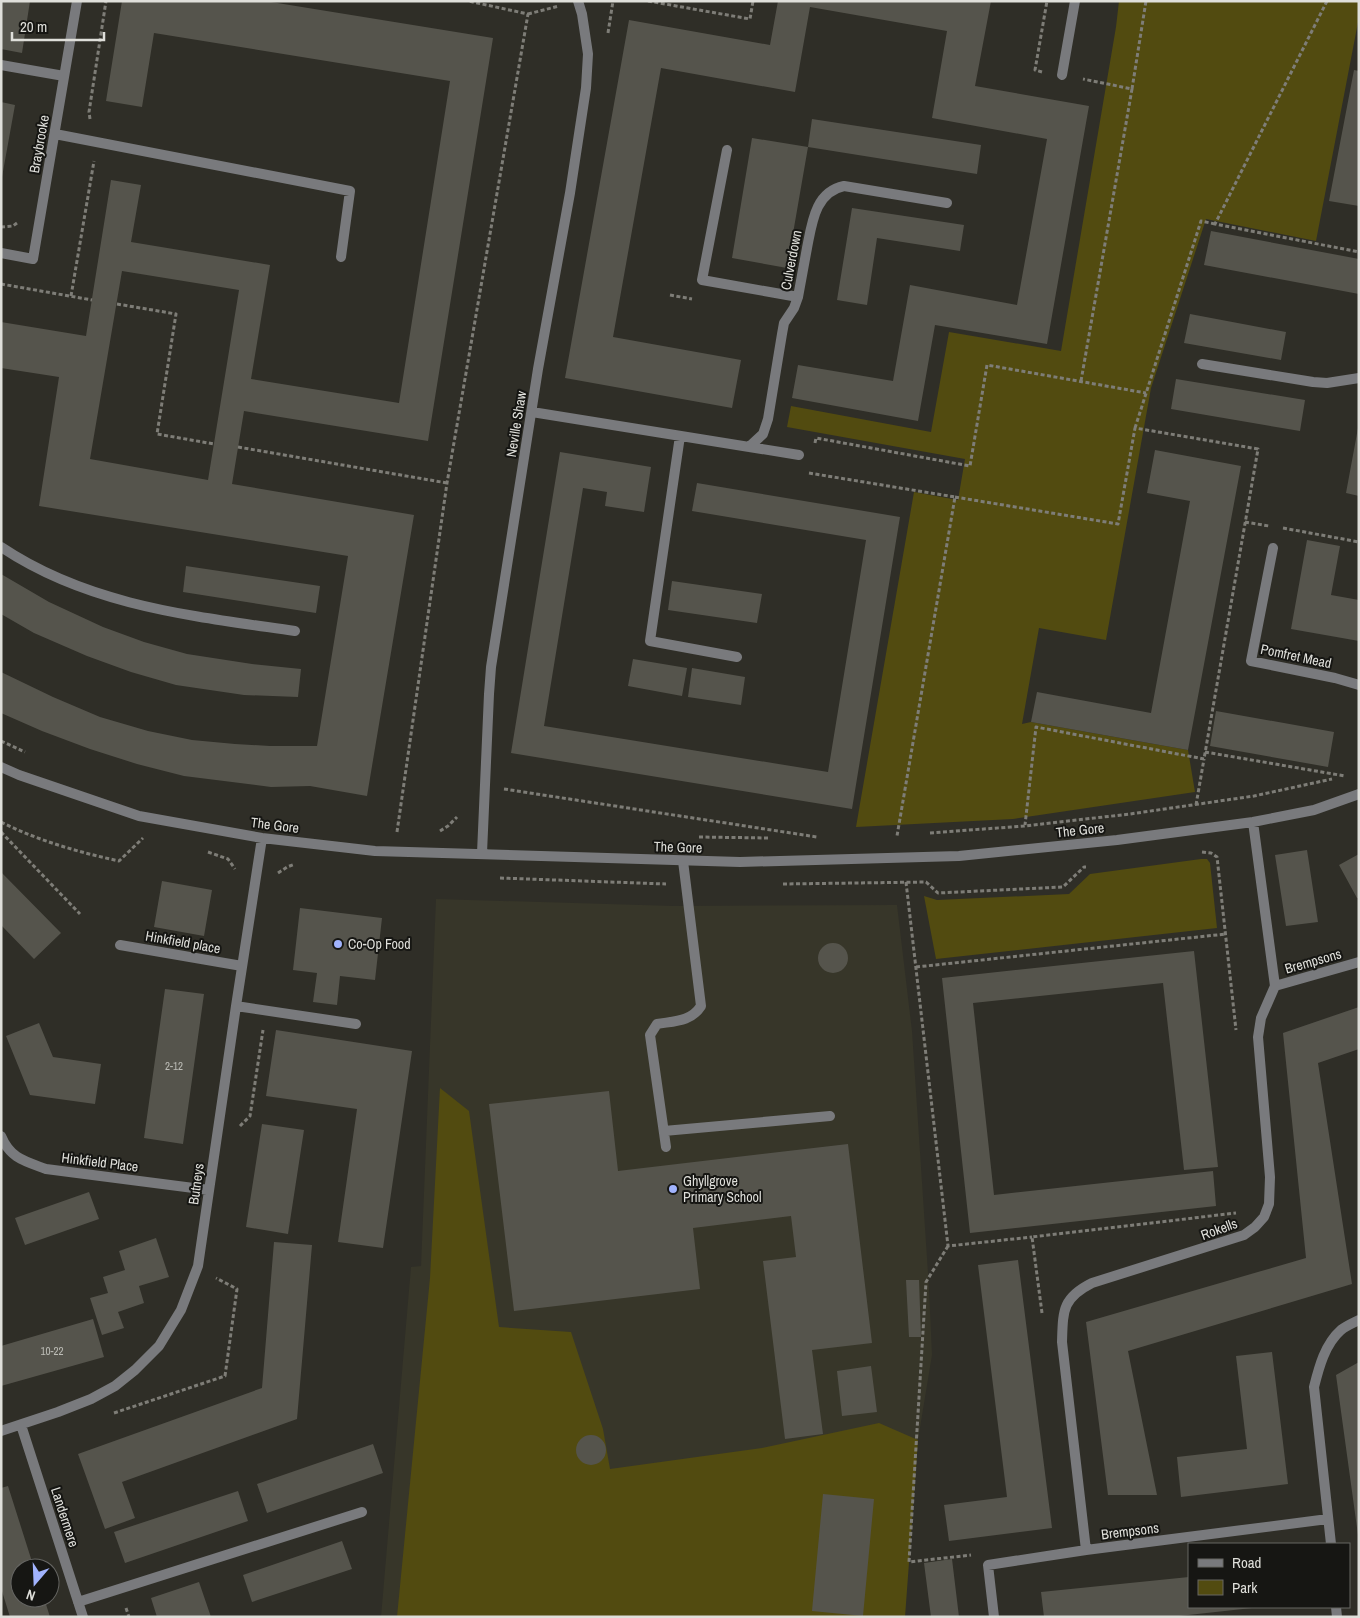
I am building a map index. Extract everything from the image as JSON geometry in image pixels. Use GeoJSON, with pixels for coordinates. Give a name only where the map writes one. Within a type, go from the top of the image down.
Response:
{"type":"FeatureCollection","features":[{"type":"Feature","properties":{"kind":"street","name":"Braybrooke"},"geometry":{"type":"LineString","coordinates":[[1,254],[33,259],[77,1]]}},
{"type":"Feature","properties":{"kind":"street","name":"Neville Shaw"},"geometry":{"type":"LineString","coordinates":[[482,853],[488,694],[501,599],[538,369],[570,193],[586,88],[588,54],[582,14],[578,1]]}},
{"type":"Feature","properties":{"kind":"street"},"geometry":{"type":"LineString","coordinates":[[1062,75],[1075,1]]}},
{"type":"Feature","properties":{"kind":"street"},"geometry":{"type":"LineString","coordinates":[[1,65],[64,76]]}},
{"type":"Feature","properties":{"kind":"street"},"geometry":{"type":"LineString","coordinates":[[55,134],[350,191],[341,257]]}},
{"type":"Feature","properties":{"kind":"street"},"geometry":{"type":"LineString","coordinates":[[727,150],[702,280],[798,297]]}},
{"type":"Feature","properties":{"kind":"street","name":"Culverdown"},"geometry":{"type":"LineString","coordinates":[[749,447],[763,434],[766,426],[784,323],[794,308],[798,297],[814,214],[825,195],[835,188],[844,186],[947,203]]}},
{"type":"Feature","properties":{"kind":"street"},"geometry":{"type":"LineString","coordinates":[[1202,364],[1313,382],[1332,382],[1359,378]]}},
{"type":"Feature","properties":{"kind":"street"},"geometry":{"type":"LineString","coordinates":[[532,412],[799,455]]}},
{"type":"Feature","properties":{"kind":"street"},"geometry":{"type":"LineString","coordinates":[[680,436],[650,641],[738,656]]}},
{"type":"Feature","properties":{"kind":"street"},"geometry":{"type":"LineString","coordinates":[[1,547],[46,574],[119,600],[193,616],[295,630]]}},
{"type":"Feature","properties":{"kind":"street","name":"Pomfret Mead"},"geometry":{"type":"LineString","coordinates":[[1273,548],[1251,661],[1335,678],[1359,685]]}},
{"type":"Feature","properties":{"kind":"street","name":"The Gore"},"geometry":{"type":"LineString","coordinates":[[1,767],[19,775],[139,816],[262,838],[375,850],[683,861],[818,861],[959,856],[1117,840],[1253,822],[1314,810],[1359,794]]}},
{"type":"Feature","properties":{"kind":"street"},"geometry":{"type":"LineString","coordinates":[[1253,822],[1275,986]]}},
{"type":"Feature","properties":{"kind":"street","name":"Butneys"},"geometry":{"type":"LineString","coordinates":[[1,1431],[67,1409],[115,1386],[159,1346],[181,1310],[198,1266],[262,838]]}},
{"type":"Feature","properties":{"kind":"street"},"geometry":{"type":"LineString","coordinates":[[666,1147],[650,1035],[657,1024],[690,1018],[701,1006],[683,861]]}},
{"type":"Feature","properties":{"kind":"street","name":"Hinkfield place"},"geometry":{"type":"LineString","coordinates":[[120,945],[242,966]]}},
{"type":"Feature","properties":{"kind":"street","name":"Brempsons"},"geometry":{"type":"LineString","coordinates":[[1275,986],[1359,962]]}},
{"type":"Feature","properties":{"kind":"street","name":"Rokells"},"geometry":{"type":"LineString","coordinates":[[1086,1550],[1062,1342],[1062,1320],[1068,1302],[1077,1290],[1092,1283],[1244,1235],[1264,1217],[1270,1204],[1270,1177],[1258,1037],[1261,1018],[1275,986]]}},
{"type":"Feature","properties":{"kind":"street"},"geometry":{"type":"LineString","coordinates":[[236,1006],[356,1024]]}},
{"type":"Feature","properties":{"kind":"street"},"geometry":{"type":"LineString","coordinates":[[664,1131],[830,1116]]}},
{"type":"Feature","properties":{"kind":"street","name":"Hinkfield Place"},"geometry":{"type":"LineString","coordinates":[[1,1136],[7,1149],[25,1162],[46,1169],[209,1190]]}},
{"type":"Feature","properties":{"kind":"street"},"geometry":{"type":"LineString","coordinates":[[1331,1543],[1314,1386],[1321,1362],[1331,1343],[1341,1330],[1359,1320]]}},
{"type":"Feature","properties":{"kind":"street","name":"Landermere"},"geometry":{"type":"LineString","coordinates":[[20,1425],[83,1617]]}},
{"type":"Feature","properties":{"kind":"street"},"geometry":{"type":"LineString","coordinates":[[78,1602],[362,1512]]}},
{"type":"Feature","properties":{"kind":"street","name":"Brempsons"},"geometry":{"type":"LineString","coordinates":[[994,1617],[988,1565],[1086,1550],[1328,1519]]}},
{"type":"Feature","properties":{"kind":"path"},"geometry":{"type":"LineString","coordinates":[[92,122],[89,118],[89,112],[106,1]]}},
{"type":"Feature","properties":{"kind":"path"},"geometry":{"type":"LineString","coordinates":[[468,1],[528,14],[565,5]]}},
{"type":"Feature","properties":{"kind":"path"},"geometry":{"type":"LineString","coordinates":[[607,40],[613,1]]}},
{"type":"Feature","properties":{"kind":"path"},"geometry":{"type":"LineString","coordinates":[[648,1],[750,19],[753,1]]}},
{"type":"Feature","properties":{"kind":"path"},"geometry":{"type":"LineString","coordinates":[[1047,1],[1035,70],[1132,89]]}},
{"type":"Feature","properties":{"kind":"path"},"geometry":{"type":"LineString","coordinates":[[1081,381],[1146,1]]}},
{"type":"Feature","properties":{"kind":"path"},"geometry":{"type":"LineString","coordinates":[[1215,224],[1327,1]]}},
{"type":"Feature","properties":{"kind":"path"},"geometry":{"type":"LineString","coordinates":[[404,833],[397,832],[447,483],[528,14]]}},
{"type":"Feature","properties":{"kind":"path"},"geometry":{"type":"LineString","coordinates":[[71,296],[95,153]]}},
{"type":"Feature","properties":{"kind":"path"},"geometry":{"type":"LineString","coordinates":[[803,472],[1118,524],[1135,428],[1202,221],[1359,252]]}},
{"type":"Feature","properties":{"kind":"path"},"geometry":{"type":"LineString","coordinates":[[1,284],[92,300]]}},
{"type":"Feature","properties":{"kind":"path"},"geometry":{"type":"LineString","coordinates":[[670,296],[699,300]]}},
{"type":"Feature","properties":{"kind":"path"},"geometry":{"type":"LineString","coordinates":[[117,304],[176,314],[157,434],[214,444]]}},
{"type":"Feature","properties":{"kind":"path"},"geometry":{"type":"LineString","coordinates":[[815,447],[816,438],[970,466],[986,365],[1146,393]]}},
{"type":"Feature","properties":{"kind":"path"},"geometry":{"type":"LineString","coordinates":[[1135,428],[1258,449],[1196,805]]}},
{"type":"Feature","properties":{"kind":"path"},"geometry":{"type":"LineString","coordinates":[[238,448],[447,483]]}},
{"type":"Feature","properties":{"kind":"path"},"geometry":{"type":"LineString","coordinates":[[811,473],[812,464]]}},
{"type":"Feature","properties":{"kind":"path"},"geometry":{"type":"LineString","coordinates":[[897,836],[955,496]]}},
{"type":"Feature","properties":{"kind":"path"},"geometry":{"type":"LineString","coordinates":[[1245,522],[1359,542]]}},
{"type":"Feature","properties":{"kind":"path"},"geometry":{"type":"LineString","coordinates":[[1025,825],[1036,727],[1204,759]]}},
{"type":"Feature","properties":{"kind":"path"},"geometry":{"type":"LineString","coordinates":[[1,741],[26,752]]}},
{"type":"Feature","properties":{"kind":"path"},"geometry":{"type":"LineString","coordinates":[[1205,752],[1345,776]]}},
{"type":"Feature","properties":{"kind":"path"},"geometry":{"type":"LineString","coordinates":[[926,834],[1025,825],[1196,805],[1254,796],[1352,774]]}},
{"type":"Feature","properties":{"kind":"path"},"geometry":{"type":"LineString","coordinates":[[496,788],[825,838],[786,838]]}},
{"type":"Feature","properties":{"kind":"path"},"geometry":{"type":"LineString","coordinates":[[438,832],[457,817]]}},
{"type":"Feature","properties":{"kind":"path"},"geometry":{"type":"LineString","coordinates":[[1,822],[26,834],[79,852],[119,861],[143,838]]}},
{"type":"Feature","properties":{"kind":"path"},"geometry":{"type":"LineString","coordinates":[[1,832],[80,914]]}},
{"type":"Feature","properties":{"kind":"path"},"geometry":{"type":"LineString","coordinates":[[888,836],[907,836]]}},
{"type":"Feature","properties":{"kind":"path"},"geometry":{"type":"LineString","coordinates":[[697,837],[776,838]]}},
{"type":"Feature","properties":{"kind":"path"},"geometry":{"type":"LineString","coordinates":[[200,850],[228,859],[238,875]]}},
{"type":"Feature","properties":{"kind":"path"},"geometry":{"type":"LineString","coordinates":[[1194,853],[1211,853],[1217,857],[1236,1034]]}},
{"type":"Feature","properties":{"kind":"path"},"geometry":{"type":"LineString","coordinates":[[276,878],[278,873],[287,866],[296,864]]}},
{"type":"Feature","properties":{"kind":"path"},"geometry":{"type":"LineString","coordinates":[[777,884],[926,882],[938,893],[1063,888],[1084,867],[1093,866]]}},
{"type":"Feature","properties":{"kind":"path"},"geometry":{"type":"LineString","coordinates":[[495,878],[686,884]]}},
{"type":"Feature","properties":{"kind":"path"},"geometry":{"type":"LineString","coordinates":[[906,882],[948,1246],[926,1282],[909,1562],[976,1554]]}},
{"type":"Feature","properties":{"kind":"path"},"geometry":{"type":"LineString","coordinates":[[916,968],[1226,934]]}},
{"type":"Feature","properties":{"kind":"path"},"geometry":{"type":"LineString","coordinates":[[948,1246],[1241,1213]]}},
{"type":"Feature","properties":{"kind":"path"},"geometry":{"type":"LineString","coordinates":[[1032,1237],[1042,1314]]}},
{"type":"Feature","properties":{"kind":"shaded area","name":"Ghyllgrove Primary School"},"geometry":{"type":"Polygon","coordinates":[[[436,899],[674,906],[897,905],[912,1031],[932,1355],[913,1470],[814,1617],[381,1617],[411,1267],[421,1266],[436,899]]]}},
{"type":"Feature","properties":{"kind":"green space"},"geometry":{"type":"Polygon","coordinates":[[[1119,1],[1359,1],[1359,17],[1316,241],[1206,219],[1151,388],[1106,640],[1039,628],[1022,724],[1031,722],[1188,750],[1195,792],[1013,819],[856,827],[914,492],[958,500],[965,459],[787,427],[791,406],[931,432],[949,332],[1061,351],[1119,1]]]}},
{"type":"Feature","properties":{"kind":"green space"},"geometry":{"type":"Polygon","coordinates":[[[1207,859],[1210,863],[1217,928],[936,959],[924,896],[937,900],[1069,894],[1090,874],[1207,859]]]}},
{"type":"Feature","properties":{"kind":"green space"},"geometry":{"type":"Polygon","coordinates":[[[440,1088],[469,1111],[499,1327],[571,1332],[603,1429],[610,1469],[762,1448],[879,1423],[918,1440],[905,1617],[397,1617],[430,1278],[440,1088]]]}},
{"type":"Feature","properties":{"kind":"building"},"geometry":{"type":"Polygon","coordinates":[[[1,1],[30,1],[22,53],[1,49],[1,1]]]}},
{"type":"Feature","properties":{"kind":"building"},"geometry":{"type":"Polygon","coordinates":[[[122,1],[265,1],[493,38],[428,441],[244,411],[232,484],[414,515],[367,796],[310,786],[271,787],[184,776],[90,749],[1,713],[1,672],[100,717],[148,731],[192,740],[235,744],[317,746],[348,556],[39,506],[59,377],[1,368],[1,322],[86,336],[111,180],[141,185],[131,242],[270,265],[251,379],[399,403],[450,81],[154,33],[142,107],[106,101],[122,1]],[[122,271],[90,459],[208,480],[239,290],[122,271]]]}},
{"type":"Feature","properties":{"kind":"building"},"geometry":{"type":"Polygon","coordinates":[[[778,1],[991,1],[975,86],[1089,106],[1047,344],[935,325],[918,421],[792,398],[798,365],[893,381],[910,285],[1017,305],[1047,139],[932,118],[947,31],[810,7],[795,92],[661,68],[613,337],[741,360],[732,408],[565,378],[629,20],[770,45],[778,1]]]}},
{"type":"Feature","properties":{"kind":"building"},"geometry":{"type":"Polygon","coordinates":[[[1354,70],[1359,71],[1359,206],[1329,201],[1354,70]]]}},
{"type":"Feature","properties":{"kind":"building"},"geometry":{"type":"Polygon","coordinates":[[[1,102],[15,105],[2,177],[1,177],[1,102]]]}},
{"type":"Feature","properties":{"kind":"building"},"geometry":{"type":"Polygon","coordinates":[[[812,119],[981,145],[977,174],[808,147],[812,119]]]}},
{"type":"Feature","properties":{"kind":"building"},"geometry":{"type":"Polygon","coordinates":[[[752,138],[808,147],[787,268],[732,258],[752,138]]]}},
{"type":"Feature","properties":{"kind":"building"},"geometry":{"type":"Polygon","coordinates":[[[852,208],[964,225],[960,251],[877,238],[867,305],[837,300],[852,208]]]}},
{"type":"Feature","properties":{"kind":"building"},"geometry":{"type":"Polygon","coordinates":[[[1211,231],[1359,259],[1359,294],[1204,265],[1211,231]]]}},
{"type":"Feature","properties":{"kind":"building"},"geometry":{"type":"Polygon","coordinates":[[[1190,314],[1286,332],[1281,360],[1184,343],[1190,314]]]}},
{"type":"Feature","properties":{"kind":"building"},"geometry":{"type":"Polygon","coordinates":[[[1176,379],[1305,400],[1300,431],[1171,409],[1176,379]]]}},
{"type":"Feature","properties":{"kind":"building"},"geometry":{"type":"Polygon","coordinates":[[[1359,428],[1359,496],[1346,493],[1359,428]]]}},
{"type":"Feature","properties":{"kind":"building"},"geometry":{"type":"Polygon","coordinates":[[[1155,450],[1241,466],[1188,750],[1031,722],[1037,692],[1151,713],[1190,501],[1147,493],[1155,450]]]}},
{"type":"Feature","properties":{"kind":"building"},"geometry":{"type":"Polygon","coordinates":[[[560,452],[651,467],[644,512],[605,506],[607,492],[583,488],[544,726],[828,772],[866,540],[692,511],[697,483],[900,517],[852,809],[511,753],[560,452]]]}},
{"type":"Feature","properties":{"kind":"building"},"geometry":{"type":"Polygon","coordinates":[[[1307,540],[1340,546],[1331,595],[1359,600],[1359,641],[1291,629],[1307,540]]]}},
{"type":"Feature","properties":{"kind":"building"},"geometry":{"type":"Polygon","coordinates":[[[186,566],[320,586],[316,613],[183,592],[186,566]]]}},
{"type":"Feature","properties":{"kind":"building"},"geometry":{"type":"Polygon","coordinates":[[[1,574],[49,602],[103,627],[144,642],[187,654],[301,669],[298,697],[244,695],[176,685],[131,672],[87,656],[34,633],[1,614],[1,574]]]}},
{"type":"Feature","properties":{"kind":"building"},"geometry":{"type":"Polygon","coordinates":[[[672,581],[762,594],[757,623],[668,610],[672,581]]]}},
{"type":"Feature","properties":{"kind":"building"},"geometry":{"type":"Polygon","coordinates":[[[633,659],[687,668],[682,696],[628,686],[633,659]]]}},
{"type":"Feature","properties":{"kind":"building"},"geometry":{"type":"Polygon","coordinates":[[[692,668],[745,677],[741,705],[688,697],[692,668]]]}},
{"type":"Feature","properties":{"kind":"building"},"geometry":{"type":"Polygon","coordinates":[[[1216,711],[1334,732],[1328,767],[1210,746],[1216,711]]]}},
{"type":"Feature","properties":{"kind":"building"},"geometry":{"type":"Polygon","coordinates":[[[1307,850],[1318,922],[1286,926],[1275,855],[1307,850]]]}},
{"type":"Feature","properties":{"kind":"building"},"geometry":{"type":"Polygon","coordinates":[[[1359,854],[1359,898],[1357,898],[1339,865],[1359,854]]]}},
{"type":"Feature","properties":{"kind":"building"},"geometry":{"type":"Polygon","coordinates":[[[1,872],[61,933],[34,959],[1,925],[1,872]]]}},
{"type":"Feature","properties":{"kind":"building"},"geometry":{"type":"Polygon","coordinates":[[[162,881],[212,890],[204,936],[154,927],[162,881]]]}},
{"type":"Feature","properties":{"kind":"building","name":"Co-Op Food"},"geometry":{"type":"Polygon","coordinates":[[[300,908],[382,918],[375,980],[340,976],[337,1005],[313,1002],[317,973],[293,970],[300,908]]]}},
{"type":"Feature","properties":{"kind":"building"},"geometry":{"type":"Polygon","coordinates":[[[833,943],[843,948],[848,958],[843,968],[833,973],[823,968],[818,958],[823,948],[833,943]]]}},
{"type":"Feature","properties":{"kind":"building"},"geometry":{"type":"Polygon","coordinates":[[[1194,951],[1218,1167],[1184,1170],[1163,983],[973,1003],[994,1195],[1213,1171],[1216,1206],[970,1233],[942,978],[1194,951]]]}},
{"type":"Feature","properties":{"kind":"building"},"geometry":{"type":"Polygon","coordinates":[[[165,989],[204,994],[183,1144],[144,1138],[165,989]]]}},
{"type":"Feature","properties":{"kind":"building"},"geometry":{"type":"Polygon","coordinates":[[[1359,1007],[1359,1049],[1318,1063],[1352,1284],[1128,1351],[1157,1495],[1108,1495],[1086,1322],[1306,1258],[1283,1033],[1359,1007]]]}},
{"type":"Feature","properties":{"kind":"building"},"geometry":{"type":"Polygon","coordinates":[[[39,1023],[53,1057],[101,1064],[95,1104],[30,1095],[6,1036],[39,1023]]]}},
{"type":"Feature","properties":{"kind":"building"},"geometry":{"type":"Polygon","coordinates":[[[276,1030],[412,1051],[383,1248],[338,1242],[357,1109],[266,1096],[276,1030]]]}},
{"type":"Feature","properties":{"kind":"building"},"geometry":{"type":"Polygon","coordinates":[[[609,1091],[618,1171],[848,1144],[872,1343],[812,1350],[823,1434],[785,1439],[763,1261],[796,1257],[791,1216],[693,1228],[700,1289],[514,1311],[489,1104],[609,1091]]]}},
{"type":"Feature","properties":{"kind":"building"},"geometry":{"type":"Polygon","coordinates":[[[262,1124],[304,1130],[288,1234],[246,1227],[262,1124]]]}},
{"type":"Feature","properties":{"kind":"building"},"geometry":{"type":"Polygon","coordinates":[[[89,1192],[99,1219],[25,1245],[15,1218],[89,1192]]]}},
{"type":"Feature","properties":{"kind":"building"},"geometry":{"type":"Polygon","coordinates":[[[156,1238],[169,1277],[139,1286],[144,1303],[118,1312],[124,1328],[102,1335],[90,1298],[108,1293],[103,1277],[125,1270],[119,1251],[156,1238]]]}},
{"type":"Feature","properties":{"kind":"building"},"geometry":{"type":"Polygon","coordinates":[[[274,1242],[312,1245],[297,1419],[122,1482],[135,1518],[105,1529],[78,1454],[262,1388],[274,1242]]]}},
{"type":"Feature","properties":{"kind":"building"},"geometry":{"type":"Polygon","coordinates":[[[1018,1260],[1052,1528],[949,1541],[944,1505],[1007,1497],[978,1265],[1018,1260]]]}},
{"type":"Feature","properties":{"kind":"building"},"geometry":{"type":"Polygon","coordinates":[[[906,1280],[919,1280],[921,1337],[909,1337],[906,1280]]]}},
{"type":"Feature","properties":{"kind":"building"},"geometry":{"type":"Polygon","coordinates":[[[93,1319],[104,1357],[1,1386],[1,1346],[93,1319]]]}},
{"type":"Feature","properties":{"kind":"building"},"geometry":{"type":"Polygon","coordinates":[[[1272,1352],[1288,1484],[1181,1497],[1177,1457],[1247,1449],[1236,1356],[1272,1352]]]}},
{"type":"Feature","properties":{"kind":"building"},"geometry":{"type":"Polygon","coordinates":[[[1359,1362],[1359,1535],[1358,1535],[1336,1375],[1359,1362]]]}},
{"type":"Feature","properties":{"kind":"building"},"geometry":{"type":"Polygon","coordinates":[[[871,1366],[877,1412],[842,1416],[837,1371],[871,1366]]]}},
{"type":"Feature","properties":{"kind":"building"},"geometry":{"type":"Polygon","coordinates":[[[591,1435],[602,1439],[606,1450],[602,1461],[591,1465],[580,1461],[576,1450],[580,1439],[591,1435]]]}},
{"type":"Feature","properties":{"kind":"building"},"geometry":{"type":"Polygon","coordinates":[[[373,1444],[383,1473],[267,1513],[257,1484],[373,1444]]]}},
{"type":"Feature","properties":{"kind":"building"},"geometry":{"type":"Polygon","coordinates":[[[8,1486],[31,1558],[10,1558],[10,1608],[47,1608],[50,1617],[10,1617],[1,1588],[1,1488],[8,1486]]]}},
{"type":"Feature","properties":{"kind":"building"},"geometry":{"type":"Polygon","coordinates":[[[238,1491],[248,1521],[125,1563],[114,1532],[238,1491]]]}},
{"type":"Feature","properties":{"kind":"building"},"geometry":{"type":"Polygon","coordinates":[[[823,1494],[874,1499],[863,1616],[812,1611],[823,1494]]]}},
{"type":"Feature","properties":{"kind":"building"},"geometry":{"type":"Polygon","coordinates":[[[342,1541],[352,1569],[252,1602],[243,1575],[342,1541]]]}},
{"type":"Feature","properties":{"kind":"building"},"geometry":{"type":"Polygon","coordinates":[[[952,1559],[959,1617],[931,1617],[924,1563],[952,1559]]]}},
{"type":"Feature","properties":{"kind":"building"},"geometry":{"type":"Polygon","coordinates":[[[1188,1577],[1188,1608],[1252,1608],[1170,1617],[1044,1617],[1041,1592],[1188,1577]]]}},
{"type":"Feature","properties":{"kind":"building"},"geometry":{"type":"Polygon","coordinates":[[[199,1582],[211,1617],[157,1617],[151,1598],[199,1582]]]}},
{"type":"Feature","properties":{"kind":"place","name":"Co-Op Food"},"geometry":{"type":"Point","coordinates":[338,944]}},
{"type":"Feature","properties":{"kind":"place","name":"Ghyllgrove Primary School"},"geometry":{"type":"Point","coordinates":[673,1189]}}]}
